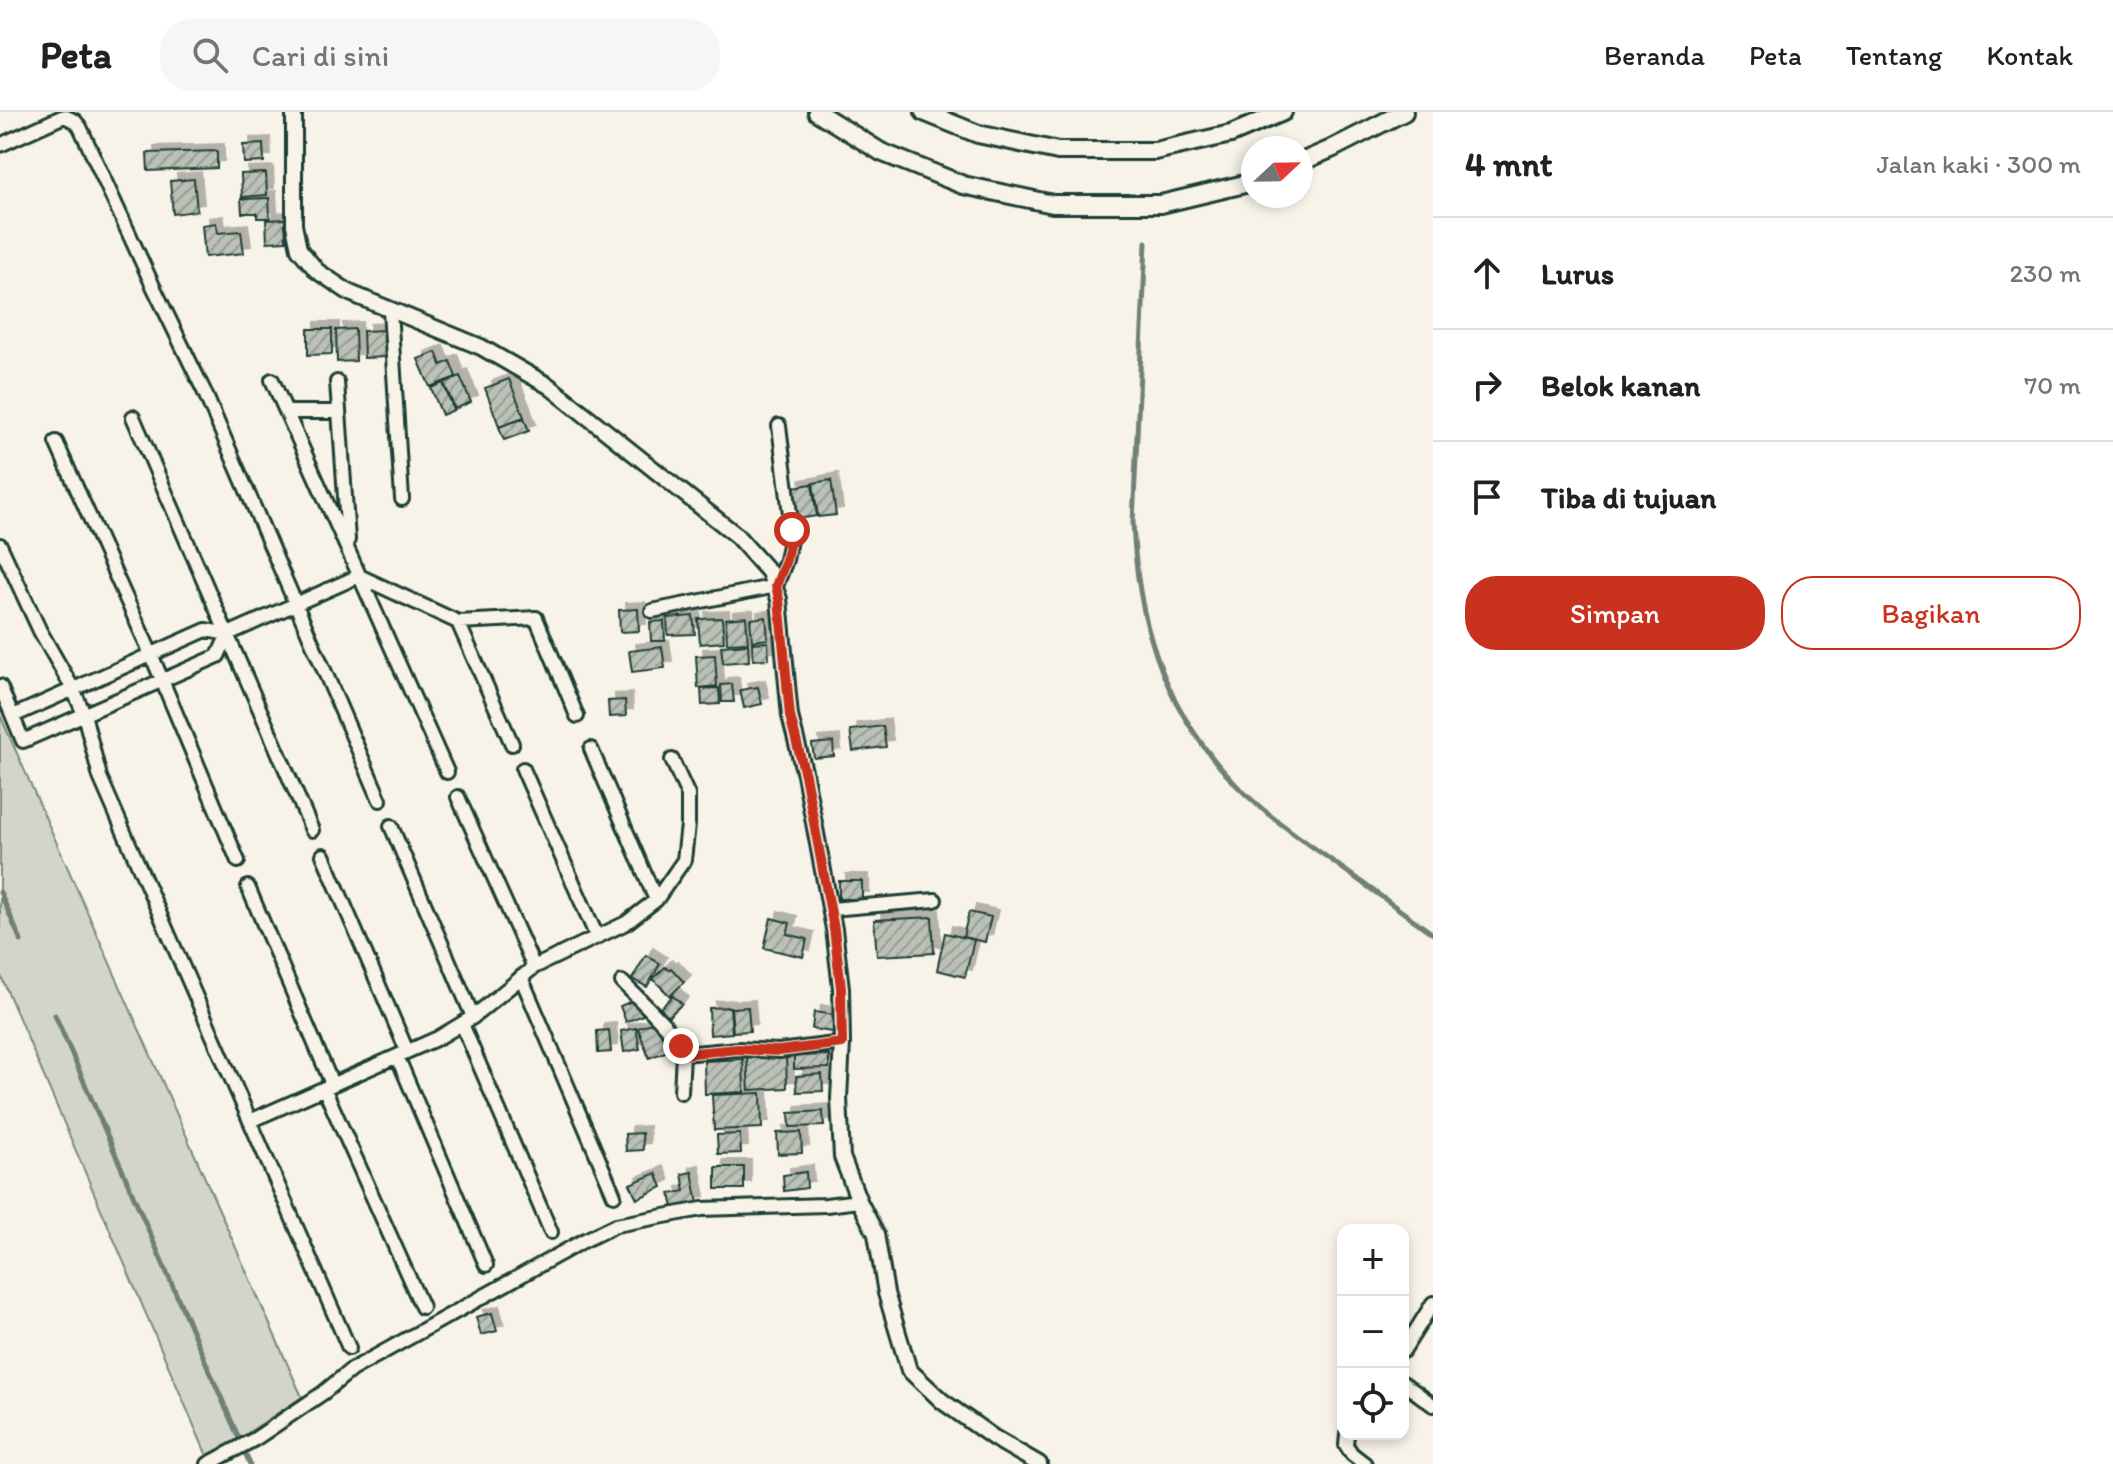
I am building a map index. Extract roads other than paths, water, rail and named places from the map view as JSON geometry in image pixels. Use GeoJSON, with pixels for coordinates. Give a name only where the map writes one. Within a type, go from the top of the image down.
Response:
{"type":"FeatureCollection","features":[{"type":"Feature","properties":{"kind":"main road"},"geometry":{"type":"LineString","coordinates":[[817,112],[881,152],[963,185],[1053,204],[1161,204],[1241,185]]}},
{"type":"Feature","properties":{"kind":"main road"},"geometry":{"type":"LineString","coordinates":[[924,112],[978,134],[1058,151],[1155,151],[1231,134],[1283,112]]}},
{"type":"Feature","properties":{"kind":"main road"},"geometry":{"type":"LineString","coordinates":[[1313,157],[1404,112]]}},
{"type":"Feature","properties":{"kind":"street"},"geometry":{"type":"LineString","coordinates":[[294,112],[294,225],[299,249],[317,271],[350,293],[481,347],[549,386],[735,534],[769,572],[779,599],[790,716],[805,775],[831,909],[841,988],[839,1098],[842,1157],[876,1234],[886,1293],[909,1370],[942,1401],[994,1438],[1039,1464]]}},
{"type":"Feature","properties":{"kind":"street"},"geometry":{"type":"LineString","coordinates":[[0,145],[64,116],[80,127],[204,391],[380,800]]}},
{"type":"Feature","properties":{"kind":"street"},"geometry":{"type":"LineString","coordinates":[[390,310],[402,499]]}},
{"type":"Feature","properties":{"kind":"street"},"geometry":{"type":"LineString","coordinates":[[272,380],[447,772]]}},
{"type":"Feature","properties":{"kind":"street"},"geometry":{"type":"LineString","coordinates":[[337,382],[348,552]]}},
{"type":"Feature","properties":{"kind":"street"},"geometry":{"type":"LineString","coordinates":[[286,412],[339,412]]}},
{"type":"Feature","properties":{"kind":"street"},"geometry":{"type":"LineString","coordinates":[[133,417],[312,830]]}},
{"type":"Feature","properties":{"kind":"street"},"geometry":{"type":"LineString","coordinates":[[776,586],[786,560],[792,530],[779,426]]}},
{"type":"Feature","properties":{"kind":"street"},"geometry":{"type":"LineString","coordinates":[[56,442],[151,654],[238,861]]}},
{"type":"Feature","properties":{"kind":"street"},"geometry":{"type":"LineString","coordinates":[[0,545],[40,631],[84,714],[100,777],[349,1348]]}},
{"type":"Feature","properties":{"kind":"street"},"geometry":{"type":"LineString","coordinates":[[13,716],[206,630],[228,634],[359,576],[458,622],[536,618],[577,716]]}},
{"type":"Feature","properties":{"kind":"street"},"geometry":{"type":"LineString","coordinates":[[652,611],[776,586]]}},
{"type":"Feature","properties":{"kind":"street"},"geometry":{"type":"LineString","coordinates":[[458,622],[512,744]]}},
{"type":"Feature","properties":{"kind":"street"},"geometry":{"type":"LineString","coordinates":[[0,686],[23,741],[218,656],[228,634]]}},
{"type":"Feature","properties":{"kind":"street"},"geometry":{"type":"LineString","coordinates":[[591,749],[656,900]]}},
{"type":"Feature","properties":{"kind":"street"},"geometry":{"type":"LineString","coordinates":[[250,1121],[438,1038],[468,1020],[534,967],[626,923],[656,900],[684,860],[688,795],[672,760]]}},
{"type":"Feature","properties":{"kind":"street"},"geometry":{"type":"LineString","coordinates":[[523,769],[597,937]]}},
{"type":"Feature","properties":{"kind":"street"},"geometry":{"type":"LineString","coordinates":[[458,797],[534,967]]}},
{"type":"Feature","properties":{"kind":"street"},"geometry":{"type":"LineString","coordinates":[[391,826],[551,1232]]}},
{"type":"Feature","properties":{"kind":"street"},"geometry":{"type":"LineString","coordinates":[[323,855],[486,1265]]}},
{"type":"Feature","properties":{"kind":"street"},"geometry":{"type":"LineString","coordinates":[[248,887],[422,1307]]}},
{"type":"Feature","properties":{"kind":"street"},"geometry":{"type":"LineString","coordinates":[[831,909],[935,900]]}},
{"type":"Feature","properties":{"kind":"street"},"geometry":{"type":"LineString","coordinates":[[521,977],[614,1195]]}},
{"type":"Feature","properties":{"kind":"street"},"geometry":{"type":"LineString","coordinates":[[622,982],[681,1046],[681,1092]]}},
{"type":"Feature","properties":{"kind":"street"},"geometry":{"type":"LineString","coordinates":[[683,1054],[738,1049],[779,1051],[842,1043]]}},
{"type":"Feature","properties":{"kind":"street"},"geometry":{"type":"LineString","coordinates":[[211,1463],[255,1439],[351,1370],[616,1225],[702,1209],[859,1201]]}},
{"type":"Feature","properties":{"kind":"street"},"geometry":{"type":"LineString","coordinates":[[1409,1341],[1433,1303]]}},
{"type":"Feature","properties":{"kind":"street"},"geometry":{"type":"LineString","coordinates":[[1409,1387],[1433,1405]]}},
{"type":"Feature","properties":{"kind":"street"},"geometry":{"type":"LineString","coordinates":[[1346,1440],[1352,1454],[1365,1464]]}},
{"type":"Feature","properties":{"kind":"waterway"},"geometry":{"type":"LineString","coordinates":[[1146,242],[1133,522],[1135,557],[1147,625],[1169,687],[1204,746],[1248,797],[1433,934]]}},
{"type":"Feature","properties":{"kind":"waterway"},"geometry":{"type":"LineString","coordinates":[[0,892],[21,941]]}},
{"type":"Feature","properties":{"kind":"waterway"},"geometry":{"type":"LineString","coordinates":[[55,1015],[250,1464]]}}]}
